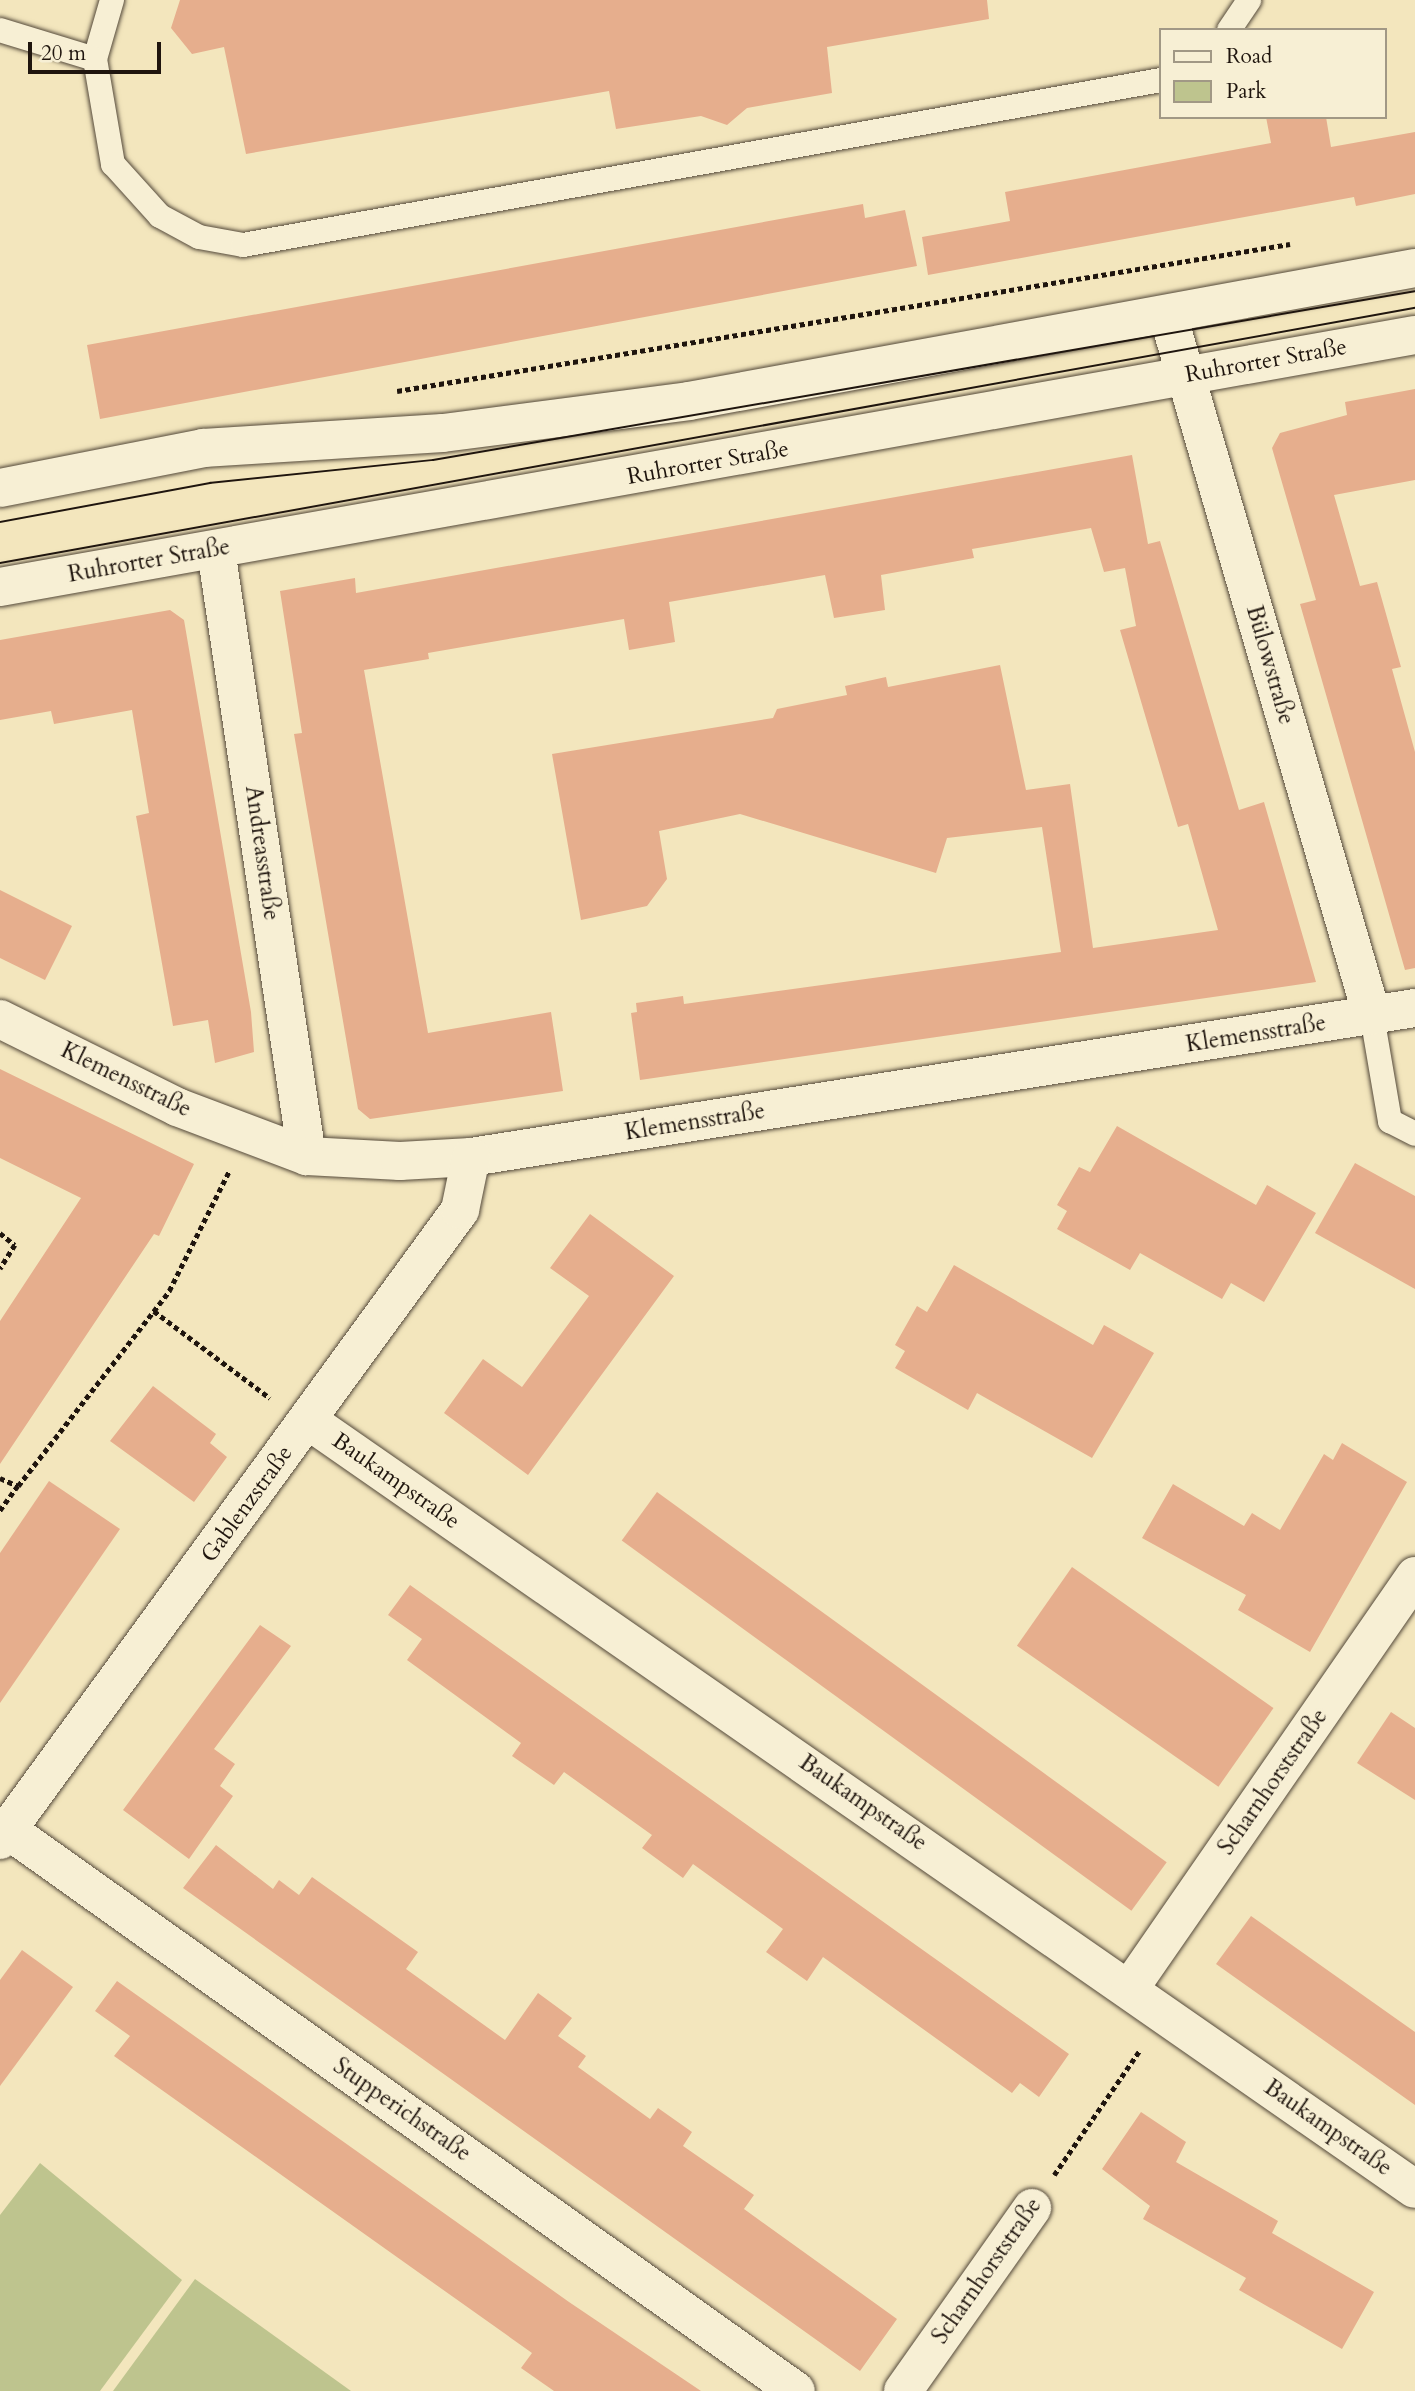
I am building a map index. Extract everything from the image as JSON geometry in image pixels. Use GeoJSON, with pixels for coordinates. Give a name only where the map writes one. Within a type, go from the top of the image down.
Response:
{"type":"FeatureCollection","features":[{"type":"Feature","properties":{"kind":"street"},"geometry":{"type":"LineString","coordinates":[[0,488],[203,448],[443,433],[689,401],[1415,268]]}},
{"type":"Feature","properties":{"kind":"street","name":"Bülowstraße"},"geometry":{"type":"LineString","coordinates":[[1168,314],[1372,1016]]}},
{"type":"Feature","properties":{"kind":"street","name":"Ruhrorter Straße"},"geometry":{"type":"LineString","coordinates":[[0,587],[1415,335]]}},
{"type":"Feature","properties":{"kind":"street","name":"Andreasstraße"},"geometry":{"type":"LineString","coordinates":[[216,550],[307,1156]]}},
{"type":"Feature","properties":{"kind":"street","name":"Klemensstraße"},"geometry":{"type":"LineString","coordinates":[[0,1018],[177,1107],[307,1156],[471,1157],[1415,1009]]}},
{"type":"Feature","properties":{"kind":"street","name":"Gablenzstraße"},"geometry":{"type":"LineString","coordinates":[[4,1835],[309,1421],[460,1210],[471,1157]]}},
{"type":"Feature","properties":{"kind":"street","name":"Baukampstraße"},"geometry":{"type":"LineString","coordinates":[[309,1421],[1165,2011],[1415,2189]]}},
{"type":"Feature","properties":{"kind":"street","name":"Scharnhorststraße"},"geometry":{"type":"LineString","coordinates":[[1130,1988],[1415,1576]]}},
{"type":"Feature","properties":{"kind":"street","name":"Stupperichstraße"},"geometry":{"type":"LineString","coordinates":[[4,1835],[796,2391]]}},
{"type":"Feature","properties":{"kind":"street","name":"Scharnhorststraße"},"geometry":{"type":"LineString","coordinates":[[903,2391],[1032,2208]]}},
{"type":"Feature","properties":{"kind":"lane"},"geometry":{"type":"LineString","coordinates":[[112,0],[94,59],[113,164],[134,192],[199,237],[243,245],[1160,80]]}},
{"type":"Feature","properties":{"kind":"lane"},"geometry":{"type":"LineString","coordinates":[[1229,28],[1249,0]]}},
{"type":"Feature","properties":{"kind":"lane"},"geometry":{"type":"LineString","coordinates":[[0,30],[94,59]]}},
{"type":"Feature","properties":{"kind":"lane"},"geometry":{"type":"LineString","coordinates":[[1372,1016],[1390,1121],[1415,1134]]}},
{"type":"Feature","properties":{"kind":"path"},"geometry":{"type":"LineString","coordinates":[[390,392],[1306,242]]}},
{"type":"Feature","properties":{"kind":"path"},"geometry":{"type":"LineString","coordinates":[[0,1511],[154,1311],[248,1134]]}},
{"type":"Feature","properties":{"kind":"path"},"geometry":{"type":"LineString","coordinates":[[0,1233],[15,1245],[0,1269]]}},
{"type":"Feature","properties":{"kind":"path"},"geometry":{"type":"LineString","coordinates":[[154,1311],[243,1382],[309,1421]]}},
{"type":"Feature","properties":{"kind":"path"},"geometry":{"type":"LineString","coordinates":[[0,1478],[18,1486]]}},
{"type":"Feature","properties":{"kind":"path","name":"Scharnhorststraße"},"geometry":{"type":"LineString","coordinates":[[1032,2208],[1165,2011]]}},
{"type":"Feature","properties":{"kind":"green space"},"geometry":{"type":"Polygon","coordinates":[[[40,2163],[182,2280],[100,2391],[0,2391],[0,2215],[40,2163]]]}},
{"type":"Feature","properties":{"kind":"green space"},"geometry":{"type":"Polygon","coordinates":[[[195,2279],[351,2391],[113,2391],[195,2279]]]}},
{"type":"Feature","properties":{"kind":"building"},"geometry":{"type":"Polygon","coordinates":[[[180,0],[987,0],[989,19],[827,47],[832,93],[747,108],[727,125],[701,116],[616,129],[609,91],[246,154],[224,47],[192,54],[171,28],[180,0]]]}},
{"type":"Feature","properties":{"kind":"building"},"geometry":{"type":"Polygon","coordinates":[[[1266,119],[1326,119],[1331,147],[1415,132],[1415,194],[1356,206],[1354,197],[928,275],[922,237],[1010,221],[1005,192],[1271,143],[1266,119]]]}},
{"type":"Feature","properties":{"kind":"building"},"geometry":{"type":"Polygon","coordinates":[[[863,204],[865,218],[905,210],[917,266],[100,419],[87,345],[863,204]]]}},
{"type":"Feature","properties":{"kind":"building"},"geometry":{"type":"Polygon","coordinates":[[[1415,389],[1415,480],[1334,495],[1360,586],[1377,582],[1401,667],[1392,669],[1415,752],[1415,968],[1405,970],[1300,604],[1316,600],[1272,448],[1280,433],[1347,415],[1345,402],[1415,389]]]}},
{"type":"Feature","properties":{"kind":"building"},"geometry":{"type":"Polygon","coordinates":[[[1132,455],[1148,544],[1160,541],[1239,810],[1264,802],[1316,982],[640,1080],[631,1013],[637,1012],[636,1003],[683,996],[684,1004],[1061,952],[1042,827],[947,838],[936,873],[740,814],[659,831],[667,879],[647,906],[581,920],[552,754],[773,718],[777,709],[847,695],[845,686],[886,677],[888,687],[1000,665],[1026,790],[1070,784],[1093,948],[1218,930],[1188,824],[1178,827],[1120,630],[1136,626],[1125,568],[1104,572],[1091,528],[972,549],[974,558],[881,575],[885,610],[834,618],[825,575],[669,602],[675,642],[629,650],[624,619],[428,653],[429,659],[364,670],[428,1033],[551,1012],[563,1091],[370,1119],[358,1109],[294,734],[302,733],[280,591],[355,578],[356,593],[1132,455]]]}},
{"type":"Feature","properties":{"kind":"building"},"geometry":{"type":"Polygon","coordinates":[[[170,610],[184,620],[251,1012],[254,1052],[215,1063],[208,1020],[173,1026],[136,816],[149,813],[132,710],[54,724],[51,711],[0,720],[0,640],[170,610]]]}},
{"type":"Feature","properties":{"kind":"building"},"geometry":{"type":"Polygon","coordinates":[[[0,890],[72,926],[45,980],[0,958],[0,890]]]}},
{"type":"Feature","properties":{"kind":"building"},"geometry":{"type":"Polygon","coordinates":[[[0,1069],[194,1164],[159,1236],[154,1234],[0,1464],[0,1321],[81,1198],[0,1158],[0,1069]]]}},
{"type":"Feature","properties":{"kind":"building"},"geometry":{"type":"Polygon","coordinates":[[[1117,1126],[1256,1205],[1267,1185],[1316,1213],[1264,1302],[1231,1283],[1222,1299],[1140,1253],[1130,1270],[1057,1229],[1067,1211],[1057,1205],[1079,1167],[1090,1172],[1117,1126]]]}},
{"type":"Feature","properties":{"kind":"building"},"geometry":{"type":"Polygon","coordinates":[[[1355,1163],[1415,1196],[1415,1289],[1315,1233],[1355,1163]]]}},
{"type":"Feature","properties":{"kind":"building"},"geometry":{"type":"Polygon","coordinates":[[[590,1214],[674,1276],[528,1475],[444,1413],[483,1359],[522,1387],[589,1296],[550,1268],[590,1214]]]}},
{"type":"Feature","properties":{"kind":"building"},"geometry":{"type":"Polygon","coordinates":[[[954,1265],[1093,1345],[1104,1325],[1154,1353],[1092,1458],[977,1393],[968,1410],[895,1368],[905,1351],[895,1345],[917,1306],[927,1312],[954,1265]]]}},
{"type":"Feature","properties":{"kind":"building"},"geometry":{"type":"Polygon","coordinates":[[[153,1386],[216,1434],[210,1443],[227,1457],[194,1502],[110,1441],[153,1386]]]}},
{"type":"Feature","properties":{"kind":"building"},"geometry":{"type":"Polygon","coordinates":[[[1342,1443],[1407,1482],[1310,1652],[1238,1610],[1246,1595],[1142,1538],[1173,1484],[1244,1526],[1252,1513],[1280,1530],[1324,1454],[1333,1460],[1342,1443]]]}},
{"type":"Feature","properties":{"kind":"building"},"geometry":{"type":"Polygon","coordinates":[[[49,1481],[120,1529],[0,1703],[0,1553],[49,1481]]]}},
{"type":"Feature","properties":{"kind":"building"},"geometry":{"type":"Polygon","coordinates":[[[657,1492],[1167,1862],[1131,1911],[622,1541],[657,1492]]]}},
{"type":"Feature","properties":{"kind":"building"},"geometry":{"type":"Polygon","coordinates":[[[1072,1567],[1274,1708],[1218,1787],[1017,1646],[1072,1567]]]}},
{"type":"Feature","properties":{"kind":"building"},"geometry":{"type":"Polygon","coordinates":[[[410,1585],[1069,2054],[1039,2097],[1020,2083],[1012,2093],[823,1957],[807,1981],[766,1952],[783,1929],[693,1864],[683,1878],[642,1848],[652,1835],[564,1772],[554,1785],[512,1756],[521,1743],[407,1660],[422,1639],[388,1615],[410,1585]]]}},
{"type":"Feature","properties":{"kind":"building"},"geometry":{"type":"Polygon","coordinates":[[[260,1625],[291,1646],[214,1749],[235,1764],[220,1786],[233,1796],[189,1859],[123,1810],[260,1625]]]}},
{"type":"Feature","properties":{"kind":"building"},"geometry":{"type":"Polygon","coordinates":[[[1391,1712],[1415,1728],[1415,1800],[1357,1763],[1391,1712]]]}},
{"type":"Feature","properties":{"kind":"building"},"geometry":{"type":"Polygon","coordinates":[[[216,1845],[273,1889],[279,1880],[299,1895],[312,1877],[418,1952],[406,1969],[505,2040],[538,1993],[572,2018],[558,2036],[586,2056],[578,2067],[650,2119],[658,2108],[692,2132],[683,2146],[754,2195],[744,2209],[897,2319],[860,2371],[183,1888],[216,1845]]]}},
{"type":"Feature","properties":{"kind":"building"},"geometry":{"type":"Polygon","coordinates":[[[1251,1916],[1415,2032],[1415,2105],[1216,1964],[1251,1916]]]}},
{"type":"Feature","properties":{"kind":"building"},"geometry":{"type":"Polygon","coordinates":[[[22,1950],[73,1987],[0,2086],[0,1980],[22,1950]]]}},
{"type":"Feature","properties":{"kind":"building"},"geometry":{"type":"Polygon","coordinates":[[[117,1981],[569,2302],[701,2391],[554,2391],[521,2368],[532,2353],[114,2056],[130,2036],[95,2011],[117,1981]]]}},
{"type":"Feature","properties":{"kind":"building"},"geometry":{"type":"Polygon","coordinates":[[[1141,2112],[1186,2142],[1176,2162],[1278,2221],[1272,2233],[1374,2292],[1342,2349],[1239,2290],[1246,2278],[1143,2219],[1150,2206],[1102,2169],[1141,2112]]]}},
{"type":"Feature","properties":{"kind":"tram line"},"geometry":{"type":"LineString","coordinates":[[0,522],[210,483],[433,460],[1415,291]]}},
{"type":"Feature","properties":{"kind":"tram line"},"geometry":{"type":"LineString","coordinates":[[0,563],[1415,308]]}}]}
